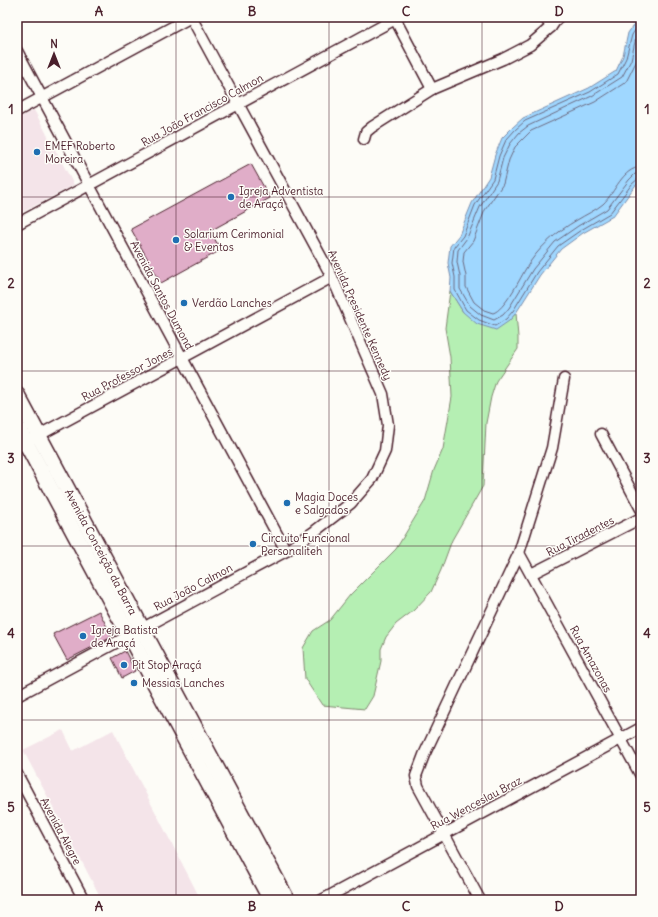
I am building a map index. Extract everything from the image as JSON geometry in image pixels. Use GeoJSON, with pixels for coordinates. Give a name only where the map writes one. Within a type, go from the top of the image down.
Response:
{"type":"FeatureCollection","features":[{"type":"Feature","properties":{"kind":"street"},"geometry":{"type":"LineString","coordinates":[[17,111],[191,17]]}},
{"type":"Feature","properties":{"kind":"street","name":"Avenida Presidente Kennedy"},"geometry":{"type":"LineString","coordinates":[[191,17],[332,277],[383,394],[388,425],[385,451],[372,479],[351,503],[315,531]]}},
{"type":"Feature","properties":{"kind":"street"},"geometry":{"type":"LineString","coordinates":[[545,17],[551,27]]}},
{"type":"Feature","properties":{"kind":"street"},"geometry":{"type":"LineString","coordinates":[[364,139],[366,132],[372,127],[432,89],[497,62],[530,45],[551,27],[558,17]]}},
{"type":"Feature","properties":{"kind":"street"},"geometry":{"type":"LineString","coordinates":[[396,18],[432,89]]}},
{"type":"Feature","properties":{"kind":"street","name":"Rua João Francisco Calmon"},"geometry":{"type":"LineString","coordinates":[[17,224],[396,18]]}},
{"type":"Feature","properties":{"kind":"street","name":"Avenida Santos Dumond"},"geometry":{"type":"LineString","coordinates":[[17,51],[286,551]]}},
{"type":"Feature","properties":{"kind":"street","name":"Rua Professor Jones"},"geometry":{"type":"LineString","coordinates":[[27,441],[332,277]]}},
{"type":"Feature","properties":{"kind":"street"},"geometry":{"type":"LineString","coordinates":[[480,900],[418,786],[416,776],[519,553],[552,448],[564,379]]}},
{"type":"Feature","properties":{"kind":"street","name":"Avenida Conceição da Barra"},"geometry":{"type":"LineString","coordinates":[[17,395],[27,441]]}},
{"type":"Feature","properties":{"kind":"street","name":"Avenida Conceição da Barra"},"geometry":{"type":"LineString","coordinates":[[17,426],[27,441],[287,900]]}},
{"type":"Feature","properties":{"kind":"street"},"geometry":{"type":"LineString","coordinates":[[601,434],[641,509]]}},
{"type":"Feature","properties":{"kind":"street","name":"Rua Tiradentes"},"geometry":{"type":"LineString","coordinates":[[531,574],[641,518]]}},
{"type":"Feature","properties":{"kind":"street","name":"Rua João Calmon"},"geometry":{"type":"LineString","coordinates":[[17,696],[135,631],[286,551],[315,531]]}},
{"type":"Feature","properties":{"kind":"street","name":"Rua Amazonas"},"geometry":{"type":"LineString","coordinates":[[519,553],[641,776]]}},
{"type":"Feature","properties":{"kind":"street","name":"Avenida Conceição da Barra"},"geometry":{"type":"LineString","coordinates":[[135,631],[271,900]]}},
{"type":"Feature","properties":{"kind":"street","name":"Rua Wenceslau Braz"},"geometry":{"type":"LineString","coordinates":[[322,900],[641,728]]}},
{"type":"Feature","properties":{"kind":"street","name":"Avenida Alegre"},"geometry":{"type":"LineString","coordinates":[[17,774],[84,900]]}},
{"type":"Feature","properties":{"kind":"shaded area","name":"EMEF Roberto Moreira"},"geometry":{"type":"Polygon","coordinates":[[[34,110],[74,185],[17,215],[17,119],[34,110]]]}},
{"type":"Feature","properties":{"kind":"shaded area"},"geometry":{"type":"Polygon","coordinates":[[[63,730],[73,751],[113,730],[201,900],[102,900],[23,750],[63,730]]]}},
{"type":"Feature","properties":{"kind":"green space"},"geometry":{"type":"Polygon","coordinates":[[[450,291],[463,312],[509,321],[516,313],[518,349],[496,381],[486,423],[483,486],[452,540],[431,592],[413,611],[396,624],[386,637],[381,649],[381,661],[373,696],[365,709],[322,705],[305,679],[303,648],[313,631],[330,620],[350,595],[396,549],[425,501],[434,470],[443,449],[452,397],[450,357],[445,328],[450,291]]]}},
{"type":"Feature","properties":{"kind":"water"},"geometry":{"type":"Polygon","coordinates":[[[639,17],[641,17],[641,181],[635,186],[613,216],[583,233],[561,249],[540,275],[516,313],[509,321],[496,330],[477,324],[463,312],[450,291],[451,278],[448,263],[450,246],[459,235],[472,203],[489,177],[495,155],[502,138],[523,118],[589,88],[616,71],[623,56],[628,33],[639,17]]]}},
{"type":"Feature","properties":{"kind":"building","name":"Solarium Cerimonial & Eventos"},"geometry":{"type":"Polygon","coordinates":[[[251,164],[270,198],[210,231],[221,250],[161,283],[131,229],[251,164]]]}},
{"type":"Feature","properties":{"kind":"building","name":"Igreja Batista de Araçá"},"geometry":{"type":"Polygon","coordinates":[[[99,611],[112,637],[67,660],[53,634],[99,611]]]}},
{"type":"Feature","properties":{"kind":"building","name":"Pit Stop Araçá"},"geometry":{"type":"Polygon","coordinates":[[[125,651],[135,671],[122,678],[112,658],[125,651]]]}},
{"type":"Feature","properties":{"kind":"place","name":"EMEF Roberto Moreira"},"geometry":{"type":"Point","coordinates":[37,152]}},
{"type":"Feature","properties":{"kind":"place","name":"Igreja Adventista de Araçá"},"geometry":{"type":"Point","coordinates":[231,197]}},
{"type":"Feature","properties":{"kind":"place","name":"Solarium Cerimonial & Eventos"},"geometry":{"type":"Point","coordinates":[176,240]}},
{"type":"Feature","properties":{"kind":"place","name":"Verdão Lanches"},"geometry":{"type":"Point","coordinates":[184,303]}},
{"type":"Feature","properties":{"kind":"place","name":"Magia Doces e Salgados"},"geometry":{"type":"Point","coordinates":[287,503]}},
{"type":"Feature","properties":{"kind":"place","name":"Circuito Funcional Personaliteh"},"geometry":{"type":"Point","coordinates":[253,544]}},
{"type":"Feature","properties":{"kind":"place","name":"Igreja Batista de Araçá"},"geometry":{"type":"Point","coordinates":[83,636]}},
{"type":"Feature","properties":{"kind":"place","name":"Pit Stop Araçá"},"geometry":{"type":"Point","coordinates":[124,665]}},
{"type":"Feature","properties":{"kind":"place","name":"Messias Lanches"},"geometry":{"type":"Point","coordinates":[134,683]}}]}
